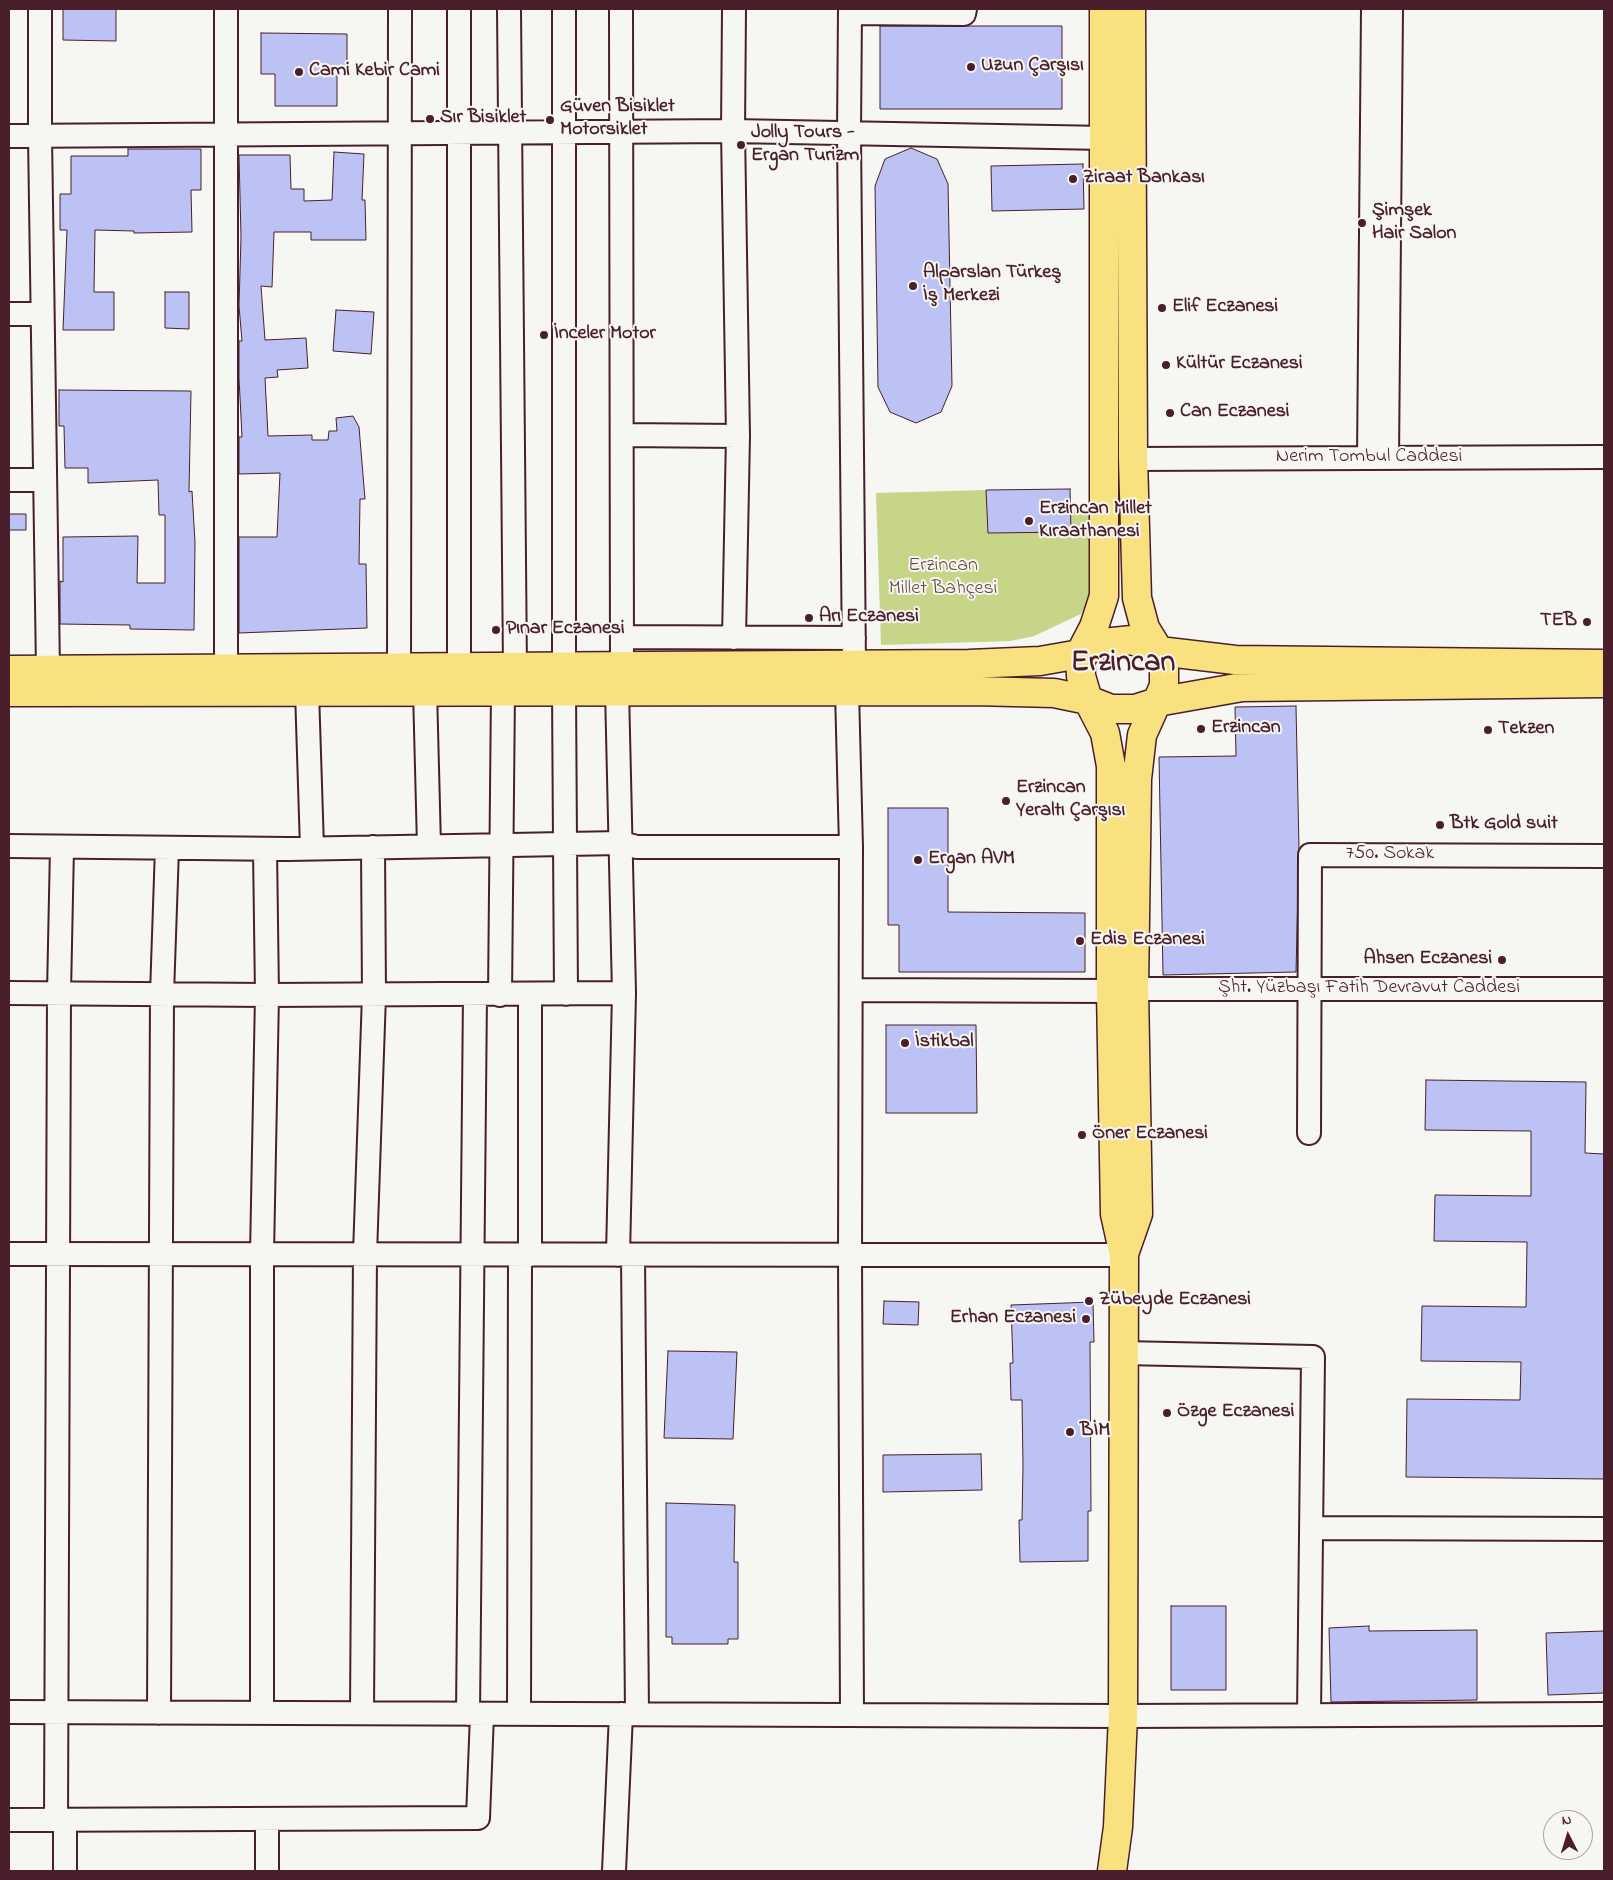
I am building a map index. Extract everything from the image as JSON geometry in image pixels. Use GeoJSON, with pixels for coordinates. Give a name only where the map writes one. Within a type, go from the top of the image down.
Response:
{"type":"FeatureCollection","features":[{"type":"Feature","properties":{"kind":"main road"},"geometry":{"type":"LineString","coordinates":[[1104,9],[1104,596],[1094,627],[1080,654],[1081,676],[1088,700],[1104,733],[1111,766],[1123,990]]}},
{"type":"Feature","properties":{"kind":"main road"},"geometry":{"type":"LineString","coordinates":[[1112,1871],[1118,1827],[1123,1716],[1124,1255],[1115,1214],[1123,990],[1137,779],[1142,734],[1164,686],[1164,667],[1159,651],[1146,628],[1137,598],[1133,459],[1131,9]]}},
{"type":"Feature","properties":{"kind":"main road"},"geometry":{"type":"LineString","coordinates":[[850,678],[1040,661],[1080,654],[1103,643],[1132,640],[1159,651],[1235,660],[1604,664]]}},
{"type":"Feature","properties":{"kind":"main road"},"geometry":{"type":"LineString","coordinates":[[9,670],[459,669],[509,679]]}},
{"type":"Feature","properties":{"kind":"main road"},"geometry":{"type":"LineString","coordinates":[[9,692],[426,690],[509,679],[850,678],[1054,693],[1088,700],[1111,709],[1135,709],[1156,702],[1242,687],[1604,683]]}},
{"type":"Feature","properties":{"kind":"street"},"geometry":{"type":"LineString","coordinates":[[40,9],[42,314],[48,670]]}},
{"type":"Feature","properties":{"kind":"street"},"geometry":{"type":"LineString","coordinates":[[226,9],[226,670]]}},
{"type":"Feature","properties":{"kind":"street"},"geometry":{"type":"LineString","coordinates":[[400,9],[400,669]]}},
{"type":"Feature","properties":{"kind":"street"},"geometry":{"type":"LineString","coordinates":[[458,9],[459,669]]}},
{"type":"Feature","properties":{"kind":"street"},"geometry":{"type":"LineString","coordinates":[[500,995],[509,679],[509,9]]}},
{"type":"Feature","properties":{"kind":"street"},"geometry":{"type":"LineString","coordinates":[[564,9],[564,844],[566,994]]}},
{"type":"Feature","properties":{"kind":"street"},"geometry":{"type":"LineString","coordinates":[[614,1871],[629,1714],[620,679],[622,638],[621,9]]}},
{"type":"Feature","properties":{"kind":"street"},"geometry":{"type":"LineString","coordinates":[[734,9],[733,131],[738,436],[734,638]]}},
{"type":"Feature","properties":{"kind":"street"},"geometry":{"type":"LineString","coordinates":[[852,1715],[850,678],[854,638],[849,133],[850,11],[964,14],[965,9]]}},
{"type":"Feature","properties":{"kind":"street"},"geometry":{"type":"LineString","coordinates":[[1374,9],[1378,458]]}},
{"type":"Feature","properties":{"kind":"street"},"geometry":{"type":"LineString","coordinates":[[1378,458],[1390,9]]}},
{"type":"Feature","properties":{"kind":"street"},"geometry":{"type":"LineString","coordinates":[[9,136],[733,131],[1105,138]]}},
{"type":"Feature","properties":{"kind":"street"},"geometry":{"type":"LineString","coordinates":[[9,314],[42,314]]}},
{"type":"Feature","properties":{"kind":"street"},"geometry":{"type":"LineString","coordinates":[[622,434],[738,436]]}},
{"type":"Feature","properties":{"kind":"street","name":"Nerim Tombul Caddesi"},"geometry":{"type":"LineString","coordinates":[[1133,459],[1604,457]]}},
{"type":"Feature","properties":{"kind":"street"},"geometry":{"type":"LineString","coordinates":[[9,480],[45,480]]}},
{"type":"Feature","properties":{"kind":"street"},"geometry":{"type":"LineString","coordinates":[[622,638],[854,638]]}},
{"type":"Feature","properties":{"kind":"street"},"geometry":{"type":"LineString","coordinates":[[426,690],[429,846]]}},
{"type":"Feature","properties":{"kind":"street"},"geometry":{"type":"LineString","coordinates":[[307,691],[312,848]]}},
{"type":"Feature","properties":{"kind":"street"},"geometry":{"type":"LineString","coordinates":[[9,846],[265,849],[621,843],[637,847],[851,847]]}},
{"type":"Feature","properties":{"kind":"street"},"geometry":{"type":"LineString","coordinates":[[62,847],[59,993],[55,1713],[65,1871]]}},
{"type":"Feature","properties":{"kind":"street"},"geometry":{"type":"LineString","coordinates":[[362,1713],[365,1254],[374,995],[374,847]]}},
{"type":"Feature","properties":{"kind":"street"},"geometry":{"type":"LineString","coordinates":[[159,1713],[162,994],[167,848]]}},
{"type":"Feature","properties":{"kind":"street"},"geometry":{"type":"LineString","coordinates":[[262,1713],[262,1254],[267,995],[265,849]]}},
{"type":"Feature","properties":{"kind":"street","name":"750. Sokak"},"geometry":{"type":"LineString","coordinates":[[1310,989],[1310,855],[1604,856]]}},
{"type":"Feature","properties":{"kind":"street"},"geometry":{"type":"LineString","coordinates":[[1309,1134],[1310,989]]}},
{"type":"Feature","properties":{"kind":"street","name":"Şht. Yüzbaşı Fatih Devravut Caddesi"},"geometry":{"type":"LineString","coordinates":[[850,990],[1604,989]]}},
{"type":"Feature","properties":{"kind":"street"},"geometry":{"type":"LineString","coordinates":[[9,993],[500,995],[624,993]]}},
{"type":"Feature","properties":{"kind":"street"},"geometry":{"type":"LineString","coordinates":[[518,1714],[530,994]]}},
{"type":"Feature","properties":{"kind":"street"},"geometry":{"type":"LineString","coordinates":[[9,1820],[478,1818],[475,1714],[472,1254],[475,995]]}},
{"type":"Feature","properties":{"kind":"street"},"geometry":{"type":"LineString","coordinates":[[9,1254],[1124,1255]]}},
{"type":"Feature","properties":{"kind":"street"},"geometry":{"type":"LineString","coordinates":[[1124,1353],[1313,1356],[1308,1714]]}},
{"type":"Feature","properties":{"kind":"street"},"geometry":{"type":"LineString","coordinates":[[1312,1528],[1604,1529]]}},
{"type":"Feature","properties":{"kind":"street"},"geometry":{"type":"LineString","coordinates":[[9,1712],[1123,1716],[1604,1714]]}},
{"type":"Feature","properties":{"kind":"street"},"geometry":{"type":"LineString","coordinates":[[266,1819],[267,1871]]}},
{"type":"Feature","properties":{"kind":"green space","name":"Erzincan Millet Bahçesi"},"geometry":{"type":"Polygon","coordinates":[[[986,490],[1070,510],[1094,509],[1092,592],[1081,614],[1034,636],[1011,641],[881,645],[876,493],[986,490]]]}},
{"type":"Feature","properties":{"kind":"building"},"geometry":{"type":"Polygon","coordinates":[[[63,9],[116,9],[116,41],[63,40],[63,9]]]}},
{"type":"Feature","properties":{"kind":"building","name":"Uzun Çarşısı"},"geometry":{"type":"Polygon","coordinates":[[[880,26],[1062,26],[1062,109],[880,109],[880,26]]]}},
{"type":"Feature","properties":{"kind":"building","name":"Cami Kebir Cami"},"geometry":{"type":"Polygon","coordinates":[[[261,33],[347,34],[347,69],[337,69],[337,106],[275,106],[275,74],[261,74],[261,33]]]}},
{"type":"Feature","properties":{"kind":"building","name":"Alparslan Türkeş İş Merkezi"},"geometry":{"type":"Polygon","coordinates":[[[911,148],[937,159],[948,184],[952,386],[941,412],[916,423],[890,412],[878,387],[875,186],[885,159],[911,148]]]}},
{"type":"Feature","properties":{"kind":"building"},"geometry":{"type":"Polygon","coordinates":[[[128,149],[201,149],[201,190],[191,190],[192,232],[134,233],[134,231],[95,230],[94,292],[114,292],[114,330],[63,330],[67,230],[60,230],[60,194],[71,194],[71,156],[128,156],[128,149]]]}},
{"type":"Feature","properties":{"kind":"building"},"geometry":{"type":"Polygon","coordinates":[[[334,152],[364,154],[362,200],[365,200],[366,240],[311,240],[311,232],[274,232],[272,287],[261,286],[265,340],[306,338],[308,368],[277,370],[278,377],[265,378],[268,436],[312,435],[312,440],[328,440],[329,431],[337,431],[336,418],[353,416],[359,427],[365,499],[360,499],[359,564],[366,564],[367,628],[239,633],[239,537],[277,537],[280,473],[239,474],[239,437],[242,437],[239,341],[242,341],[239,306],[241,237],[239,155],[290,155],[291,189],[304,189],[304,201],[332,200],[334,152]]]}},
{"type":"Feature","properties":{"kind":"building"},"geometry":{"type":"Polygon","coordinates":[[[1083,164],[1084,209],[992,211],[991,166],[1083,164]]]}},
{"type":"Feature","properties":{"kind":"building"},"geometry":{"type":"Polygon","coordinates":[[[165,292],[189,292],[189,329],[165,328],[165,292]]]}},
{"type":"Feature","properties":{"kind":"building"},"geometry":{"type":"Polygon","coordinates":[[[336,310],[374,312],[371,354],[333,351],[336,310]]]}},
{"type":"Feature","properties":{"kind":"building"},"geometry":{"type":"Polygon","coordinates":[[[59,390],[191,391],[189,492],[192,491],[195,542],[194,630],[130,629],[130,625],[60,624],[60,581],[63,582],[63,537],[138,536],[137,583],[165,583],[165,515],[159,515],[158,480],[88,483],[88,468],[65,468],[64,426],[59,426],[59,390]]]}},
{"type":"Feature","properties":{"kind":"building","name":"Erzincan Millet Kıraathanesi"},"geometry":{"type":"Polygon","coordinates":[[[1070,489],[1071,532],[988,533],[986,490],[1070,489]]]}},
{"type":"Feature","properties":{"kind":"building"},"geometry":{"type":"Polygon","coordinates":[[[9,514],[26,514],[26,530],[9,530],[9,514]]]}},
{"type":"Feature","properties":{"kind":"building"},"geometry":{"type":"Polygon","coordinates":[[[1296,706],[1299,849],[1296,972],[1163,975],[1159,757],[1236,756],[1235,707],[1296,706]]]}},
{"type":"Feature","properties":{"kind":"building","name":"Ergan AVM"},"geometry":{"type":"Polygon","coordinates":[[[888,808],[948,808],[948,912],[1085,913],[1085,972],[899,972],[899,925],[888,925],[888,808]]]}},
{"type":"Feature","properties":{"kind":"building"},"geometry":{"type":"Polygon","coordinates":[[[886,1025],[976,1025],[977,1113],[886,1113],[886,1025]]]}},
{"type":"Feature","properties":{"kind":"building"},"geometry":{"type":"Polygon","coordinates":[[[1426,1080],[1586,1082],[1585,1153],[1604,1154],[1604,1479],[1406,1477],[1407,1399],[1520,1400],[1521,1362],[1421,1361],[1422,1306],[1526,1307],[1527,1242],[1434,1241],[1435,1195],[1531,1196],[1531,1131],[1425,1130],[1426,1080]]]}},
{"type":"Feature","properties":{"kind":"building"},"geometry":{"type":"Polygon","coordinates":[[[884,1301],[919,1302],[918,1325],[883,1324],[884,1301]]]}},
{"type":"Feature","properties":{"kind":"building"},"geometry":{"type":"Polygon","coordinates":[[[1093,1302],[1094,1342],[1090,1342],[1091,1511],[1088,1511],[1088,1561],[1020,1562],[1019,1520],[1022,1520],[1023,1466],[1022,1400],[1011,1400],[1010,1363],[1013,1363],[1011,1305],[1093,1302]]]}},
{"type":"Feature","properties":{"kind":"building"},"geometry":{"type":"Polygon","coordinates":[[[668,1351],[737,1352],[733,1439],[664,1438],[668,1351]]]}},
{"type":"Feature","properties":{"kind":"building"},"geometry":{"type":"Polygon","coordinates":[[[981,1454],[982,1490],[883,1492],[883,1455],[981,1454]]]}},
{"type":"Feature","properties":{"kind":"building"},"geometry":{"type":"Polygon","coordinates":[[[666,1503],[735,1505],[734,1562],[738,1562],[738,1639],[728,1639],[728,1644],[672,1644],[672,1637],[666,1637],[666,1503]]]}},
{"type":"Feature","properties":{"kind":"building"},"geometry":{"type":"Polygon","coordinates":[[[1171,1606],[1226,1606],[1226,1690],[1171,1690],[1171,1606]]]}},
{"type":"Feature","properties":{"kind":"building"},"geometry":{"type":"Polygon","coordinates":[[[1369,1626],[1369,1631],[1477,1630],[1477,1700],[1331,1702],[1329,1628],[1369,1626]]]}},
{"type":"Feature","properties":{"kind":"building"},"geometry":{"type":"Polygon","coordinates":[[[1604,1631],[1604,1693],[1548,1695],[1546,1633],[1604,1631]]]}},
{"type":"Feature","properties":{"kind":"place","name":"Uzun Çarşısı"},"geometry":{"type":"Point","coordinates":[971,67]}},
{"type":"Feature","properties":{"kind":"place","name":"Cami Kebir Cami"},"geometry":{"type":"Point","coordinates":[299,72]}},
{"type":"Feature","properties":{"kind":"place","name":"Sır Bisiklet"},"geometry":{"type":"Point","coordinates":[430,119]}},
{"type":"Feature","properties":{"kind":"place","name":"Güven Bisiklet Motorsiklet"},"geometry":{"type":"Point","coordinates":[550,120]}},
{"type":"Feature","properties":{"kind":"place","name":"Jolly Tours - Ergan Turizm"},"geometry":{"type":"Point","coordinates":[741,145]}},
{"type":"Feature","properties":{"kind":"place","name":"Ziraat Bankası"},"geometry":{"type":"Point","coordinates":[1073,179]}},
{"type":"Feature","properties":{"kind":"place","name":"Şimşek Hair Salon"},"geometry":{"type":"Point","coordinates":[1362,223]}},
{"type":"Feature","properties":{"kind":"place","name":"Alparslan Türkeş İş Merkezi"},"geometry":{"type":"Point","coordinates":[913,286]}},
{"type":"Feature","properties":{"kind":"place","name":"Elif Eczanesi"},"geometry":{"type":"Point","coordinates":[1162,308]}},
{"type":"Feature","properties":{"kind":"place","name":"İnceler Motor"},"geometry":{"type":"Point","coordinates":[544,335]}},
{"type":"Feature","properties":{"kind":"place","name":"Kültür Eczanesi"},"geometry":{"type":"Point","coordinates":[1166,365]}},
{"type":"Feature","properties":{"kind":"place","name":"Can Eczanesi"},"geometry":{"type":"Point","coordinates":[1170,413]}},
{"type":"Feature","properties":{"kind":"place","name":"Erzincan Millet Kıraathanesi"},"geometry":{"type":"Point","coordinates":[1029,521]}},
{"type":"Feature","properties":{"kind":"place","name":"Arı Eczanesi"},"geometry":{"type":"Point","coordinates":[809,618]}},
{"type":"Feature","properties":{"kind":"place","name":"TEB"},"geometry":{"type":"Point","coordinates":[1587,622]}},
{"type":"Feature","properties":{"kind":"place","name":"Pınar Eczanesi"},"geometry":{"type":"Point","coordinates":[496,630]}},
{"type":"Feature","properties":{"kind":"place","name":"Erzincan"},"geometry":{"type":"Point","coordinates":[1201,729]}},
{"type":"Feature","properties":{"kind":"place","name":"Tekzen"},"geometry":{"type":"Point","coordinates":[1488,730]}},
{"type":"Feature","properties":{"kind":"place","name":"Erzincan Yeraltı Çarşısı"},"geometry":{"type":"Point","coordinates":[1006,801]}},
{"type":"Feature","properties":{"kind":"place","name":"Btk Gold suit"},"geometry":{"type":"Point","coordinates":[1440,825]}},
{"type":"Feature","properties":{"kind":"place","name":"Ergan AVM"},"geometry":{"type":"Point","coordinates":[918,860]}},
{"type":"Feature","properties":{"kind":"place","name":"Edis Eczanesi"},"geometry":{"type":"Point","coordinates":[1080,941]}},
{"type":"Feature","properties":{"kind":"place","name":"Ahsen Eczanesi"},"geometry":{"type":"Point","coordinates":[1502,960]}},
{"type":"Feature","properties":{"kind":"place","name":"İstikbal"},"geometry":{"type":"Point","coordinates":[905,1043]}},
{"type":"Feature","properties":{"kind":"place","name":"Öner Eczanesi"},"geometry":{"type":"Point","coordinates":[1082,1135]}},
{"type":"Feature","properties":{"kind":"place","name":"Zübeyde Eczanesi"},"geometry":{"type":"Point","coordinates":[1089,1301]}},
{"type":"Feature","properties":{"kind":"place","name":"Erhan Eczanesi"},"geometry":{"type":"Point","coordinates":[1086,1319]}},
{"type":"Feature","properties":{"kind":"place","name":"Özge Eczanesi"},"geometry":{"type":"Point","coordinates":[1167,1413]}},
{"type":"Feature","properties":{"kind":"place","name":"BİM"},"geometry":{"type":"Point","coordinates":[1070,1432]}},
{"type":"Feature","properties":{"kind":"district","name":"Erzincan"},"geometry":{"type":"Point","coordinates":[1123,665]}}]}
